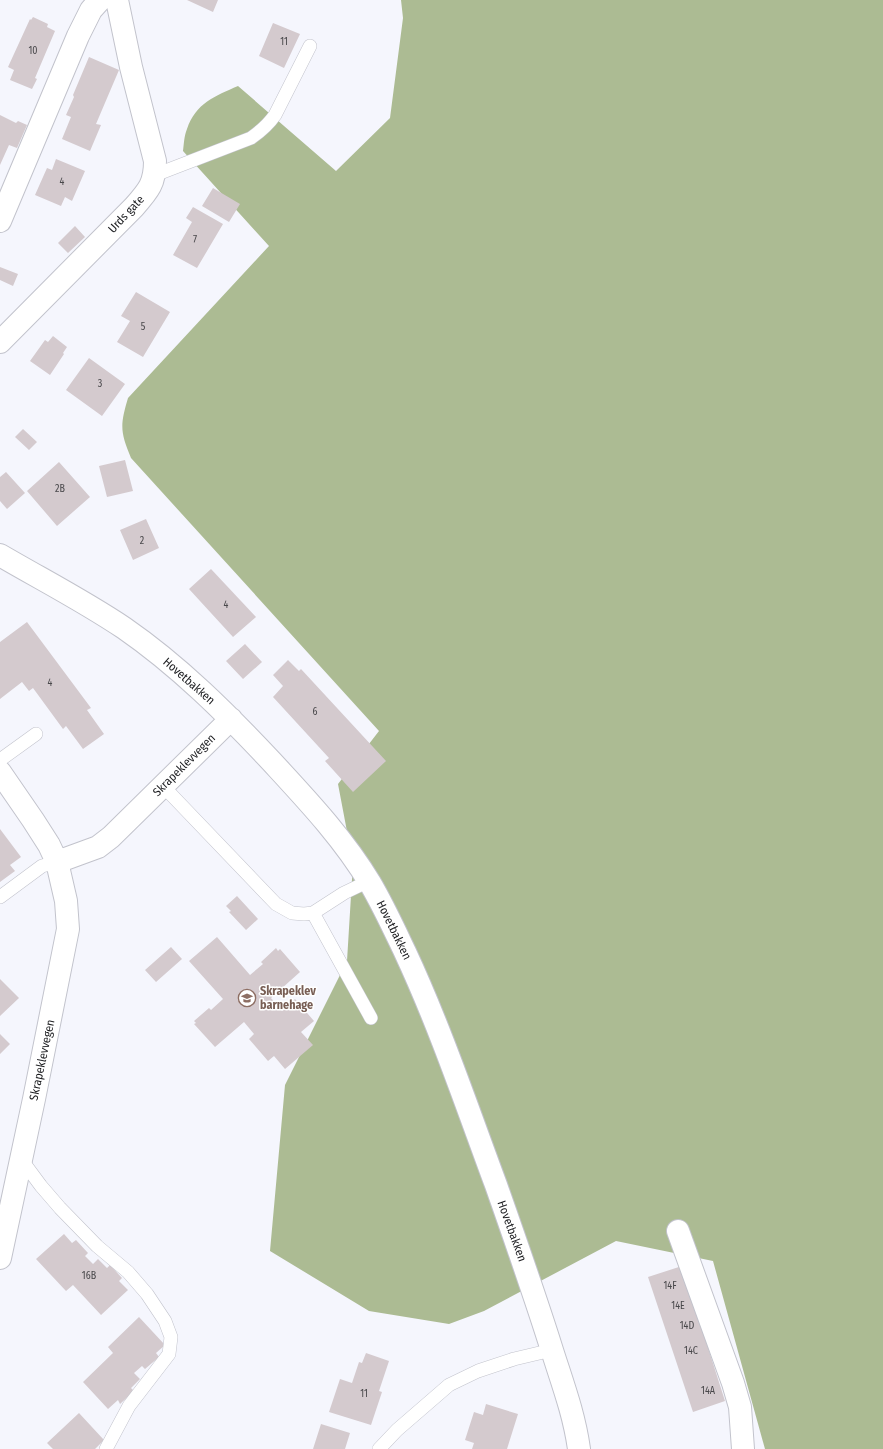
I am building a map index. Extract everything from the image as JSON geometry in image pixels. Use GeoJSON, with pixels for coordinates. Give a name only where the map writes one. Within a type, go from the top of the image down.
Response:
{"type":"FeatureCollection","features":[{"type":"Feature","properties":{"kind":"street"},"geometry":{"type":"LineString","coordinates":[[0,221],[78,36],[91,10],[100,0]]}},
{"type":"Feature","properties":{"kind":"street"},"geometry":{"type":"LineString","coordinates":[[117,0],[131,67],[155,161],[155,175]]}},
{"type":"Feature","properties":{"kind":"street","name":"Urds gate"},"geometry":{"type":"LineString","coordinates":[[0,342],[134,207],[143,197],[155,175]]}},
{"type":"Feature","properties":{"kind":"street","name":"Hovetbakken"},"geometry":{"type":"LineString","coordinates":[[0,555],[126,629],[167,662],[231,719],[303,796],[343,844],[368,881],[387,914],[418,979],[432,1013],[529,1277],[573,1414],[579,1449]]}},
{"type":"Feature","properties":{"kind":"street","name":"Skrapeklevvegen"},"geometry":{"type":"LineString","coordinates":[[57,862],[98,847],[111,837],[231,719]]}},
{"type":"Feature","properties":{"kind":"street","name":"Skrapeklevvegen"},"geometry":{"type":"LineString","coordinates":[[0,772],[33,820],[57,862],[66,901],[68,929],[21,1159],[6,1197],[1,1244]]}},
{"type":"Feature","properties":{"kind":"street"},"geometry":{"type":"LineString","coordinates":[[678,1231],[733,1383],[740,1408],[743,1449]]}},
{"type":"Feature","properties":{"kind":"lane"},"geometry":{"type":"LineString","coordinates":[[155,175],[251,138],[261,132],[269,125],[275,116],[310,46]]}},
{"type":"Feature","properties":{"kind":"lane"},"geometry":{"type":"LineString","coordinates":[[0,760],[36,734]]}},
{"type":"Feature","properties":{"kind":"lane"},"geometry":{"type":"LineString","coordinates":[[163,786],[276,904],[292,913],[313,913],[344,893],[368,881]]}},
{"type":"Feature","properties":{"kind":"lane"},"geometry":{"type":"LineString","coordinates":[[0,897],[42,866],[57,862]]}},
{"type":"Feature","properties":{"kind":"lane"},"geometry":{"type":"LineString","coordinates":[[313,913],[371,1018]]}},
{"type":"Feature","properties":{"kind":"lane"},"geometry":{"type":"LineString","coordinates":[[21,1159],[60,1208],[97,1246],[128,1272],[148,1294],[165,1321],[171,1337],[169,1354],[129,1406],[106,1449]]}},
{"type":"Feature","properties":{"kind":"lane"},"geometry":{"type":"LineString","coordinates":[[379,1449],[397,1430],[449,1385],[478,1371],[514,1359],[552,1350]]}},
{"type":"Feature","properties":{"kind":"green space"},"geometry":{"type":"Polygon","coordinates":[[[401,0],[883,0],[883,1449],[765,1449],[713,1261],[616,1241],[484,1311],[449,1324],[369,1311],[270,1251],[285,1085],[347,961],[353,863],[338,784],[379,731],[131,458],[122,428],[128,398],[269,246],[183,151],[186,132],[191,120],[207,102],[214,97],[238,86],[336,171],[390,118],[403,18],[401,0]]]}},
{"type":"Feature","properties":{"kind":"building"},"geometry":{"type":"Polygon","coordinates":[[[187,0],[218,0],[213,12],[187,0]]]}},
{"type":"Feature","properties":{"kind":"building"},"geometry":{"type":"Polygon","coordinates":[[[33,17],[48,24],[47,27],[55,31],[35,78],[37,79],[32,89],[10,80],[14,70],[8,67],[30,19],[31,20],[33,17]]]}},
{"type":"Feature","properties":{"kind":"building"},"geometry":{"type":"Polygon","coordinates":[[[273,23],[300,34],[284,68],[259,56],[273,23]]]}},
{"type":"Feature","properties":{"kind":"building"},"geometry":{"type":"Polygon","coordinates":[[[89,57],[119,70],[96,124],[101,125],[90,151],[62,139],[71,117],[66,115],[89,57]]]}},
{"type":"Feature","properties":{"kind":"building"},"geometry":{"type":"Polygon","coordinates":[[[0,115],[16,123],[18,121],[27,125],[17,148],[9,145],[0,165],[0,115]]]}},
{"type":"Feature","properties":{"kind":"building"},"geometry":{"type":"Polygon","coordinates":[[[56,159],[85,171],[72,201],[65,197],[61,206],[35,195],[47,168],[52,170],[56,159]]]}},
{"type":"Feature","properties":{"kind":"building"},"geometry":{"type":"Polygon","coordinates":[[[213,188],[240,204],[229,222],[202,206],[213,188]]]}},
{"type":"Feature","properties":{"kind":"building"},"geometry":{"type":"Polygon","coordinates":[[[193,207],[223,224],[197,268],[173,255],[192,222],[186,218],[193,207]]]}},
{"type":"Feature","properties":{"kind":"building"},"geometry":{"type":"Polygon","coordinates":[[[75,226],[85,237],[68,253],[58,243],[75,226]]]}},
{"type":"Feature","properties":{"kind":"building"},"geometry":{"type":"Polygon","coordinates":[[[0,267],[18,274],[13,286],[0,280],[0,267]]]}},
{"type":"Feature","properties":{"kind":"building"},"geometry":{"type":"Polygon","coordinates":[[[136,292],[170,312],[143,357],[117,342],[130,321],[121,316],[136,292]]]}},
{"type":"Feature","properties":{"kind":"building"},"geometry":{"type":"Polygon","coordinates":[[[53,336],[67,347],[50,375],[30,361],[45,340],[48,342],[53,336]]]}},
{"type":"Feature","properties":{"kind":"building"},"geometry":{"type":"Polygon","coordinates":[[[89,358],[125,384],[102,416],[66,390],[89,358]]]}},
{"type":"Feature","properties":{"kind":"building"},"geometry":{"type":"Polygon","coordinates":[[[23,429],[37,442],[29,450],[15,437],[23,429]]]}},
{"type":"Feature","properties":{"kind":"building"},"geometry":{"type":"Polygon","coordinates":[[[125,460],[133,491],[107,497],[99,466],[125,460]]]}},
{"type":"Feature","properties":{"kind":"building"},"geometry":{"type":"Polygon","coordinates":[[[59,462],[90,497],[57,526],[27,491],[59,462]]]}},
{"type":"Feature","properties":{"kind":"building"},"geometry":{"type":"Polygon","coordinates":[[[6,472],[25,493],[7,509],[0,501],[0,477],[6,472]]]}},
{"type":"Feature","properties":{"kind":"building"},"geometry":{"type":"Polygon","coordinates":[[[146,519],[159,548],[133,560],[120,530],[146,519]]]}},
{"type":"Feature","properties":{"kind":"building"},"geometry":{"type":"Polygon","coordinates":[[[211,569],[256,617],[233,637],[189,589],[211,569]]]}},
{"type":"Feature","properties":{"kind":"building"},"geometry":{"type":"Polygon","coordinates":[[[27,622],[91,708],[87,710],[104,734],[83,749],[66,726],[63,729],[33,688],[29,691],[22,682],[0,699],[0,642],[27,622]]]}},
{"type":"Feature","properties":{"kind":"building"},"geometry":{"type":"Polygon","coordinates":[[[245,644],[262,662],[243,679],[226,661],[245,644]]]}},
{"type":"Feature","properties":{"kind":"building"},"geometry":{"type":"Polygon","coordinates":[[[288,660],[299,671],[301,669],[386,761],[353,792],[325,761],[329,758],[273,697],[283,686],[273,675],[288,660]]]}},
{"type":"Feature","properties":{"kind":"building"},"geometry":{"type":"Polygon","coordinates":[[[0,829],[21,857],[10,865],[15,871],[0,882],[0,829]]]}},
{"type":"Feature","properties":{"kind":"building"},"geometry":{"type":"Polygon","coordinates":[[[237,896],[258,919],[246,930],[229,912],[231,911],[226,906],[237,896]]]}},
{"type":"Feature","properties":{"kind":"building"},"geometry":{"type":"Polygon","coordinates":[[[217,937],[250,975],[263,964],[261,962],[276,948],[278,951],[280,949],[300,972],[271,998],[282,1011],[295,999],[314,1021],[301,1032],[313,1045],[285,1069],[274,1056],[268,1061],[249,1039],[254,1034],[244,1022],[215,1047],[194,1024],[196,1023],[194,1021],[209,1008],[211,1010],[223,999],[189,961],[217,937]]]}},
{"type":"Feature","properties":{"kind":"building"},"geometry":{"type":"Polygon","coordinates":[[[171,947],[182,959],[156,982],[145,970],[171,947]]]}},
{"type":"Feature","properties":{"kind":"building"},"geometry":{"type":"Polygon","coordinates":[[[0,979],[19,998],[0,1016],[0,979]]]}},
{"type":"Feature","properties":{"kind":"building"},"geometry":{"type":"Polygon","coordinates":[[[0,1034],[10,1044],[0,1054],[0,1034]]]}},
{"type":"Feature","properties":{"kind":"building"},"geometry":{"type":"Polygon","coordinates":[[[64,1234],[72,1243],[76,1240],[88,1253],[85,1256],[93,1264],[98,1259],[107,1268],[110,1265],[122,1278],[119,1281],[128,1290],[101,1315],[73,1285],[66,1291],[36,1259],[64,1234]]]}},
{"type":"Feature","properties":{"kind":"building"},"geometry":{"type":"Polygon","coordinates":[[[682,1266],[725,1401],[693,1412],[648,1277],[682,1266]]]}},
{"type":"Feature","properties":{"kind":"building"},"geometry":{"type":"Polygon","coordinates":[[[139,1317],[165,1345],[156,1353],[159,1357],[145,1369],[142,1366],[134,1373],[140,1379],[131,1388],[134,1391],[120,1404],[118,1400],[108,1409],[83,1382],[113,1353],[108,1347],[139,1317]]]}},
{"type":"Feature","properties":{"kind":"building"},"geometry":{"type":"Polygon","coordinates":[[[366,1353],[389,1361],[379,1391],[382,1392],[371,1425],[329,1412],[340,1379],[352,1383],[359,1362],[362,1363],[366,1353]]]}},
{"type":"Feature","properties":{"kind":"building"},"geometry":{"type":"Polygon","coordinates":[[[486,1404],[518,1414],[507,1449],[472,1449],[474,1443],[465,1440],[474,1412],[483,1415],[486,1404]]]}},
{"type":"Feature","properties":{"kind":"building"},"geometry":{"type":"Polygon","coordinates":[[[79,1413],[104,1440],[95,1449],[53,1449],[47,1443],[79,1413]]]}},
{"type":"Feature","properties":{"kind":"building"},"geometry":{"type":"Polygon","coordinates":[[[321,1424],[350,1433],[345,1449],[313,1449],[321,1424]]]}},
{"type":"Feature","properties":{"kind":"place","name":"Skrapeklev barnehage"},"geometry":{"type":"Point","coordinates":[247,998]}}]}
